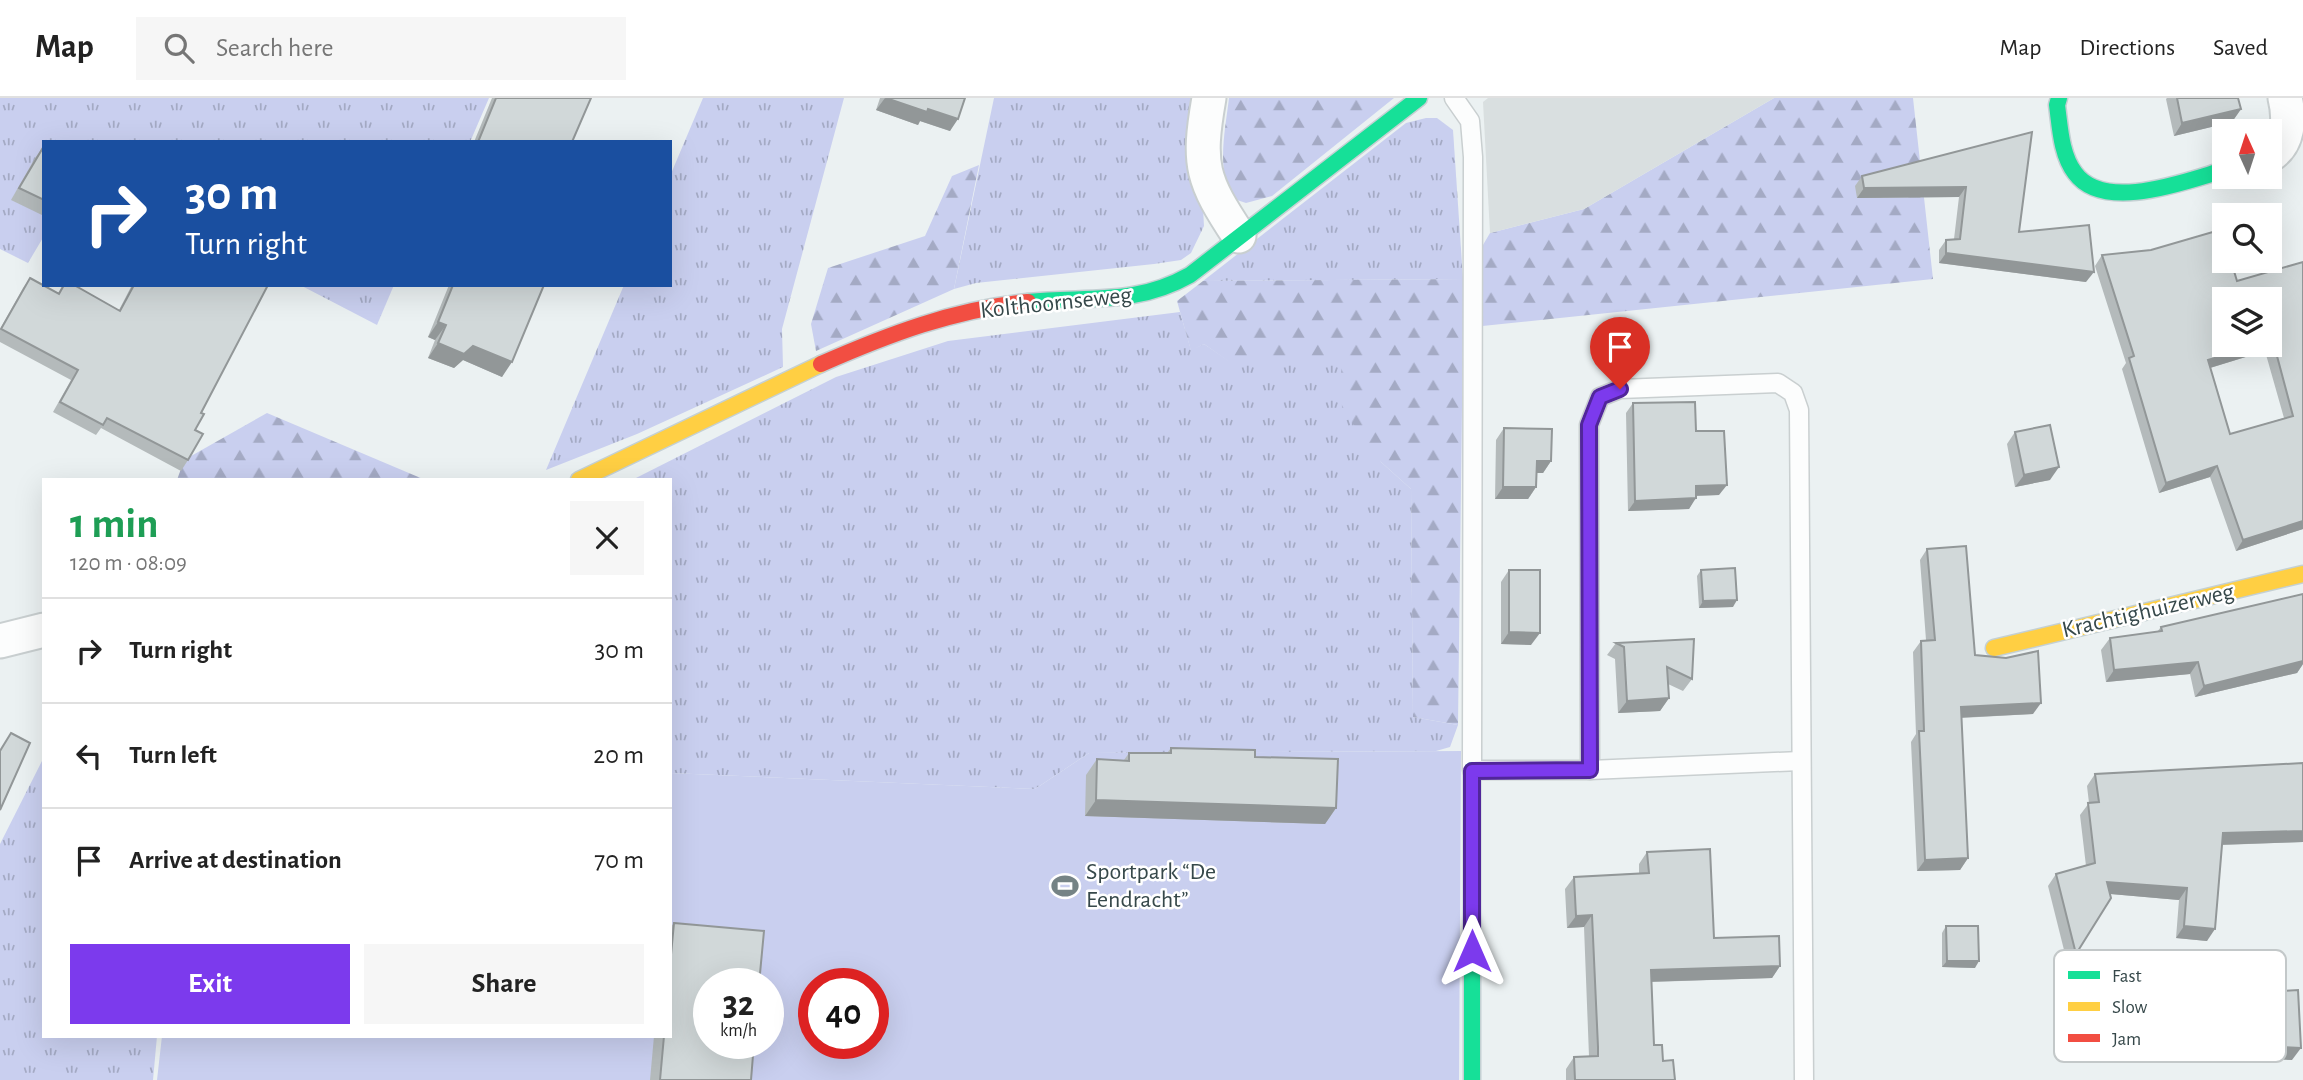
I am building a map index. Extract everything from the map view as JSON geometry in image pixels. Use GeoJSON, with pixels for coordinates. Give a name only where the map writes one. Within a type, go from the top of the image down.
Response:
{"type":"FeatureCollection","features":[{"type":"Feature","properties":{"kind":"street"},"geometry":{"type":"LineString","coordinates":[[1209,98],[1202,139],[1202,168],[1213,196],[1239,236]]}},
{"type":"Feature","properties":{"kind":"street","name":"Kolthoornseweg"},"geometry":{"type":"LineString","coordinates":[[583,478],[881,340],[963,312],[1034,300],[1127,297],[1159,291],[1190,275],[1419,98]]}},
{"type":"Feature","properties":{"kind":"street"},"geometry":{"type":"LineString","coordinates":[[2059,98],[2057,106],[2066,158],[2077,177],[2090,187],[2118,193],[2145,192],[2212,173]]}},
{"type":"Feature","properties":{"kind":"street"},"geometry":{"type":"LineString","coordinates":[[2282,140],[2288,126],[2285,98]]}},
{"type":"Feature","properties":{"kind":"street","name":"Krachtighuizerweg"},"geometry":{"type":"LineString","coordinates":[[1994,648],[2303,574]]}},
{"type":"Feature","properties":{"kind":"street"},"geometry":{"type":"LineString","coordinates":[[0,641],[42,630]]}},
{"type":"Feature","properties":{"kind":"street"},"geometry":{"type":"LineString","coordinates":[[1472,771],[1472,1080]]}},
{"type":"Feature","properties":{"kind":"lane"},"geometry":{"type":"LineString","coordinates":[[1454,98],[1470,121],[1473,157],[1472,771],[1590,770],[1800,761]]}},
{"type":"Feature","properties":{"kind":"lane"},"geometry":{"type":"LineString","coordinates":[[1590,770],[1589,425],[1600,397],[1620,389],[1777,383],[1793,393],[1798,410],[1804,1080]]}},
{"type":"Feature","properties":{"kind":"green space"},"geometry":{"type":"Polygon","coordinates":[[[0,98],[489,98],[471,140],[42,140],[42,239],[28,263],[0,249],[0,98]]]}},
{"type":"Feature","properties":{"kind":"green space"},"geometry":{"type":"Polygon","coordinates":[[[703,98],[844,98],[782,329],[783,367],[637,434],[546,470],[623,287],[672,287],[672,171],[703,98]]]}},
{"type":"Feature","properties":{"kind":"green space"},"geometry":{"type":"Polygon","coordinates":[[[994,98],[1194,98],[1191,173],[1195,192],[1203,208],[1204,226],[1191,253],[1181,260],[976,283],[954,289],[994,98]]]}},
{"type":"Feature","properties":{"kind":"green space"},"geometry":{"type":"Polygon","coordinates":[[[1229,98],[1394,98],[1272,196],[1246,203],[1231,198],[1224,174],[1223,149],[1229,98]]]}},
{"type":"Feature","properties":{"kind":"green space"},"geometry":{"type":"Polygon","coordinates":[[[1774,98],[1913,98],[1933,279],[1463,328],[1458,725],[1413,717],[1411,489],[1381,462],[1342,409],[1341,361],[1228,361],[1204,344],[1191,351],[1177,301],[1203,281],[1463,279],[1490,233],[1584,209],[1774,98]]]}},
{"type":"Feature","properties":{"kind":"green space"},"geometry":{"type":"Polygon","coordinates":[[[1437,118],[1453,130],[1463,279],[1203,281],[1406,123],[1437,118]]]}},
{"type":"Feature","properties":{"kind":"green space"},"geometry":{"type":"Polygon","coordinates":[[[979,165],[954,289],[816,351],[811,324],[828,268],[925,236],[952,176],[979,165]]]}},
{"type":"Feature","properties":{"kind":"green space"},"geometry":{"type":"Polygon","coordinates":[[[304,287],[393,287],[377,325],[304,287]]]}},
{"type":"Feature","properties":{"kind":"green space"},"geometry":{"type":"Polygon","coordinates":[[[1180,312],[1191,350],[1204,344],[1229,361],[1341,361],[1381,462],[1411,489],[1413,717],[1458,725],[1450,747],[1436,751],[1089,753],[1035,789],[672,773],[672,478],[636,478],[836,377],[948,341],[1180,312]]]}},
{"type":"Feature","properties":{"kind":"green space"},"geometry":{"type":"Polygon","coordinates":[[[267,413],[421,478],[178,478],[184,460],[267,413]]]}},
{"type":"Feature","properties":{"kind":"green space","name":"Sportpark “De Eendracht”"},"geometry":{"type":"Polygon","coordinates":[[[1461,751],[1459,1080],[157,1080],[162,1038],[672,1038],[672,773],[1035,789],[1089,753],[1461,751]]]}},
{"type":"Feature","properties":{"kind":"green space"},"geometry":{"type":"Polygon","coordinates":[[[42,761],[42,1038],[157,1038],[153,1080],[0,1080],[0,844],[42,761]]]}},
{"type":"Feature","properties":{"kind":"shaded area"},"geometry":{"type":"Polygon","coordinates":[[[1488,98],[1774,98],[1584,209],[1490,233],[1483,102],[1488,98]]]}},
{"type":"Feature","properties":{"kind":"building"},"geometry":{"type":"Polygon","coordinates":[[[496,98],[591,98],[573,140],[479,140],[496,98]]]}},
{"type":"Feature","properties":{"kind":"building"},"geometry":{"type":"Polygon","coordinates":[[[886,98],[965,98],[958,119],[886,98]]]}},
{"type":"Feature","properties":{"kind":"building"},"geometry":{"type":"Polygon","coordinates":[[[2177,98],[2238,98],[2241,109],[2182,123],[2177,98]]]}},
{"type":"Feature","properties":{"kind":"building"},"geometry":{"type":"Polygon","coordinates":[[[2032,132],[2019,232],[2089,225],[2094,272],[1946,253],[1946,240],[1960,239],[1966,187],[1864,188],[1862,176],[2032,132]]]}},
{"type":"Feature","properties":{"kind":"building"},"geometry":{"type":"Polygon","coordinates":[[[42,149],[42,199],[19,188],[42,149]]]}},
{"type":"Feature","properties":{"kind":"building"},"geometry":{"type":"Polygon","coordinates":[[[2212,232],[2212,273],[2235,273],[2237,281],[2265,273],[2282,273],[2282,268],[2303,262],[2303,521],[2243,540],[2217,466],[2166,483],[2129,358],[2134,356],[2102,255],[2151,250],[2212,232]],[[2212,287],[2212,357],[2218,357],[2208,360],[2230,434],[2293,416],[2277,357],[2282,357],[2282,287],[2212,287]]]}},
{"type":"Feature","properties":{"kind":"building"},"geometry":{"type":"Polygon","coordinates":[[[30,278],[59,294],[63,287],[78,287],[120,311],[133,287],[267,287],[201,413],[204,414],[195,430],[203,434],[188,460],[107,418],[103,425],[60,402],[78,370],[1,329],[30,278]]]}},
{"type":"Feature","properties":{"kind":"building"},"geometry":{"type":"Polygon","coordinates":[[[452,287],[543,287],[512,362],[473,346],[464,354],[438,343],[446,325],[438,322],[452,287]]]}},
{"type":"Feature","properties":{"kind":"building"},"geometry":{"type":"Polygon","coordinates":[[[1695,402],[1696,431],[1724,431],[1727,485],[1696,486],[1696,498],[1635,501],[1633,403],[1695,402]]]}},
{"type":"Feature","properties":{"kind":"building"},"geometry":{"type":"Polygon","coordinates":[[[2050,425],[2059,467],[2024,475],[2015,432],[2050,425]]]}},
{"type":"Feature","properties":{"kind":"building"},"geometry":{"type":"Polygon","coordinates":[[[1504,428],[1552,429],[1551,461],[1537,461],[1536,487],[1503,487],[1504,428]]]}},
{"type":"Feature","properties":{"kind":"building"},"geometry":{"type":"Polygon","coordinates":[[[1966,546],[1975,655],[2006,658],[2038,651],[2041,703],[1961,707],[1968,858],[1925,860],[1919,731],[1924,731],[1921,641],[1935,640],[1927,549],[1966,546]]]}},
{"type":"Feature","properties":{"kind":"building"},"geometry":{"type":"Polygon","coordinates":[[[1735,568],[1737,600],[1703,601],[1701,570],[1735,568]]]}},
{"type":"Feature","properties":{"kind":"building"},"geometry":{"type":"Polygon","coordinates":[[[1509,570],[1540,570],[1540,633],[1509,632],[1509,570]]]}},
{"type":"Feature","properties":{"kind":"building"},"geometry":{"type":"Polygon","coordinates":[[[2303,594],[2303,661],[2204,686],[2198,662],[2114,670],[2110,638],[2162,631],[2161,627],[2303,594]]]}},
{"type":"Feature","properties":{"kind":"building"},"geometry":{"type":"Polygon","coordinates":[[[1694,639],[1692,679],[1667,667],[1669,698],[1627,701],[1624,647],[1616,643],[1694,639]]]}},
{"type":"Feature","properties":{"kind":"building"},"geometry":{"type":"Polygon","coordinates":[[[11,733],[30,743],[0,810],[0,751],[11,733]]]}},
{"type":"Feature","properties":{"kind":"building"},"geometry":{"type":"Polygon","coordinates":[[[1171,748],[1255,750],[1255,757],[1338,759],[1336,808],[1096,800],[1097,759],[1129,761],[1129,753],[1171,753],[1171,748]]]}},
{"type":"Feature","properties":{"kind":"building"},"geometry":{"type":"Polygon","coordinates":[[[2303,763],[2303,831],[2223,833],[2215,929],[2184,926],[2187,888],[2107,882],[2111,898],[2078,950],[2075,950],[2056,874],[2095,863],[2088,803],[2099,802],[2095,774],[2303,763]]]}},
{"type":"Feature","properties":{"kind":"building"},"geometry":{"type":"Polygon","coordinates":[[[1710,849],[1714,938],[1779,936],[1780,966],[1651,970],[1654,1045],[1662,1045],[1663,1061],[1673,1060],[1675,1080],[1575,1080],[1574,1057],[1598,1056],[1598,1047],[1592,915],[1576,916],[1574,877],[1649,873],[1647,852],[1710,849]]]}},
{"type":"Feature","properties":{"kind":"building"},"geometry":{"type":"Polygon","coordinates":[[[674,923],[764,931],[761,968],[693,968],[693,1059],[753,1059],[751,1080],[660,1080],[664,1038],[672,1038],[674,923]]]}},
{"type":"Feature","properties":{"kind":"building"},"geometry":{"type":"Polygon","coordinates":[[[1946,926],[1978,926],[1979,961],[1947,961],[1946,926]]]}},
{"type":"Feature","properties":{"kind":"building"},"geometry":{"type":"Polygon","coordinates":[[[2298,990],[2301,1048],[2286,1047],[2286,991],[2298,990]]]}},
{"type":"Feature","properties":{"kind":"traffic: fast"},"geometry":{"type":"LineString","coordinates":[[1028,302],[1130,296],[1170,285],[1190,275],[1419,98]]}},
{"type":"Feature","properties":{"kind":"traffic: fast"},"geometry":{"type":"LineString","coordinates":[[2059,98],[2059,122],[2067,158],[2075,173],[2088,185],[2105,191],[2125,193],[2146,191],[2212,173]]}},
{"type":"Feature","properties":{"kind":"traffic: fast"},"geometry":{"type":"LineString","coordinates":[[1472,770],[1472,1080]]}},
{"type":"Feature","properties":{"kind":"traffic: slow"},"geometry":{"type":"LineString","coordinates":[[583,478],[821,364]]}},
{"type":"Feature","properties":{"kind":"traffic: slow"},"geometry":{"type":"LineString","coordinates":[[1994,648],[2303,574]]}},
{"type":"Feature","properties":{"kind":"traffic: jam"},"geometry":{"type":"LineString","coordinates":[[821,364],[871,343],[948,317],[1028,302]]}},
{"type":"Feature","properties":{"kind":"place","name":"Sportpark “De Eendracht”"},"geometry":{"type":"Point","coordinates":[1065,886]}},
{"type":"Feature","properties":{"kind":"route"},"geometry":{"type":"LineString","coordinates":[[1472,951],[1472,771],[1590,770],[1589,425],[1600,397],[1620,389]]}}]}
